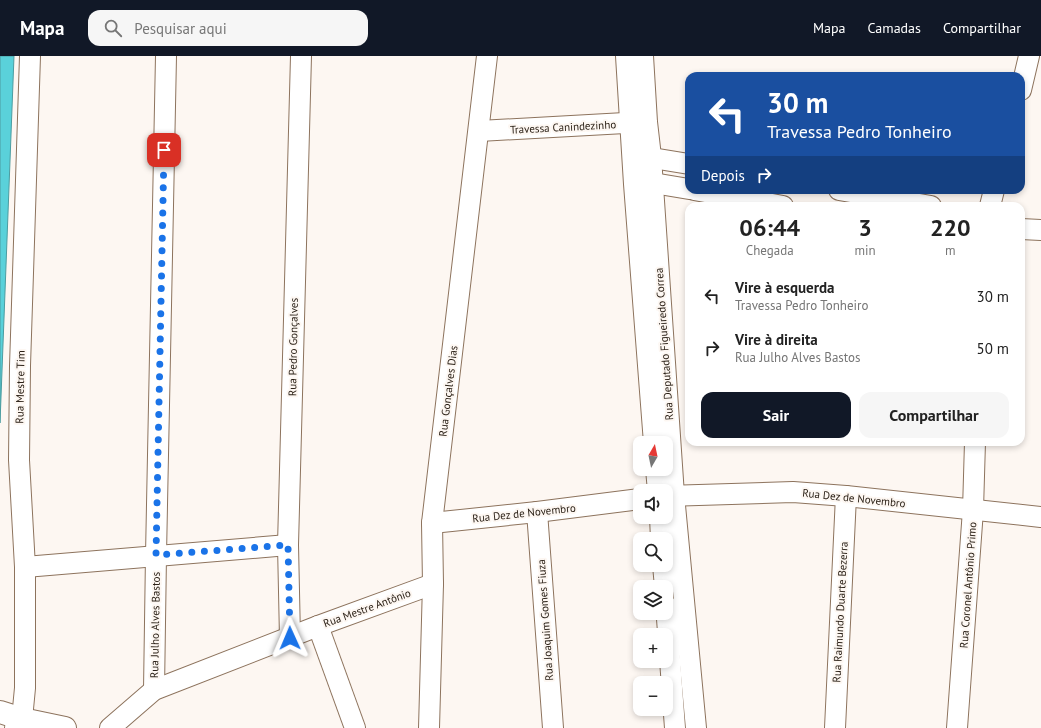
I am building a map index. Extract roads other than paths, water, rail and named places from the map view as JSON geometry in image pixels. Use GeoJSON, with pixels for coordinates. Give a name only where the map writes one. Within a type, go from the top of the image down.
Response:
{"type":"FeatureCollection","features":[{"type":"Feature","properties":{"kind":"main road"},"geometry":{"type":"LineString","coordinates":[[0,712],[19,723],[65,728]]}},
{"type":"Feature","properties":{"kind":"street","name":"Rua Mestre Tim"},"geometry":{"type":"LineString","coordinates":[[19,723],[25,688],[25,567],[20,460],[20,374],[30,56]]}},
{"type":"Feature","properties":{"kind":"street","name":"Rua Julho Alves Bastos"},"geometry":{"type":"LineString","coordinates":[[154,690],[166,56]]}},
{"type":"Feature","properties":{"kind":"street","name":"Rua Pedro Gonçalves"},"geometry":{"type":"LineString","coordinates":[[290,638],[288,545],[301,56]]}},
{"type":"Feature","properties":{"kind":"street","name":"Rua Gonçalves Dias"},"geometry":{"type":"LineString","coordinates":[[429,728],[433,584],[432,523],[487,56]]}},
{"type":"Feature","properties":{"kind":"street","name":"Rua Deputado Figueiredo Correa"},"geometry":{"type":"LineString","coordinates":[[626,56],[639,123],[642,156],[654,436]]}},
{"type":"Feature","properties":{"kind":"street","name":"Rua Deputado Figueiredo Correa"},"geometry":{"type":"LineString","coordinates":[[639,123],[643,56]]}},
{"type":"Feature","properties":{"kind":"street"},"geometry":{"type":"LineString","coordinates":[[1025,73],[1029,56]]}},
{"type":"Feature","properties":{"kind":"street","name":"Travessa Canindezinho"},"geometry":{"type":"LineString","coordinates":[[479,131],[639,123]]}},
{"type":"Feature","properties":{"kind":"street"},"geometry":{"type":"LineString","coordinates":[[642,156],[685,163]]}},
{"type":"Feature","properties":{"kind":"street"},"geometry":{"type":"LineString","coordinates":[[643,183],[685,188]]}},
{"type":"Feature","properties":{"kind":"street","name":"Rua Deputado Figueiredo Correa"},"geometry":{"type":"LineString","coordinates":[[643,183],[665,484]]}},
{"type":"Feature","properties":{"kind":"street"},"geometry":{"type":"LineString","coordinates":[[729,194],[765,202]]}},
{"type":"Feature","properties":{"kind":"street"},"geometry":{"type":"LineString","coordinates":[[857,194],[893,202]]}},
{"type":"Feature","properties":{"kind":"street"},"geometry":{"type":"LineString","coordinates":[[1025,229],[1041,230]]}},
{"type":"Feature","properties":{"kind":"street","name":"Rua Coronel Antônio Primo"},"geometry":{"type":"LineString","coordinates":[[957,728],[973,510],[975,446]]}},
{"type":"Feature","properties":{"kind":"street","name":"Rua Dez de Novembro"},"geometry":{"type":"LineString","coordinates":[[673,494],[793,492],[846,496],[1041,517]]}},
{"type":"Feature","properties":{"kind":"street","name":"Rua Raimundo Duarte Bezerra"},"geometry":{"type":"LineString","coordinates":[[835,728],[846,496]]}},
{"type":"Feature","properties":{"kind":"street","name":"Rua Dez de Novembro"},"geometry":{"type":"LineString","coordinates":[[432,523],[633,500]]}},
{"type":"Feature","properties":{"kind":"street","name":"Rua Joaquim Gomes Fiuza"},"geometry":{"type":"LineString","coordinates":[[537,512],[553,728]]}},
{"type":"Feature","properties":{"kind":"street","name":"Rua Deputado Figueiredo Correa"},"geometry":{"type":"LineString","coordinates":[[670,524],[696,728]]}},
{"type":"Feature","properties":{"kind":"street"},"geometry":{"type":"LineString","coordinates":[[25,567],[288,545]]}},
{"type":"Feature","properties":{"kind":"street","name":"Rua Mestre Antônio"},"geometry":{"type":"LineString","coordinates":[[110,728],[154,690],[318,626],[433,584]]}},
{"type":"Feature","properties":{"kind":"street"},"geometry":{"type":"LineString","coordinates":[[667,620],[675,728]]}},
{"type":"Feature","properties":{"kind":"street"},"geometry":{"type":"LineString","coordinates":[[318,626],[355,728]]}},
{"type":"Feature","properties":{"kind":"water"},"geometry":{"type":"Polygon","coordinates":[[[0,56],[14,56],[0,423],[0,56]]]}}]}
